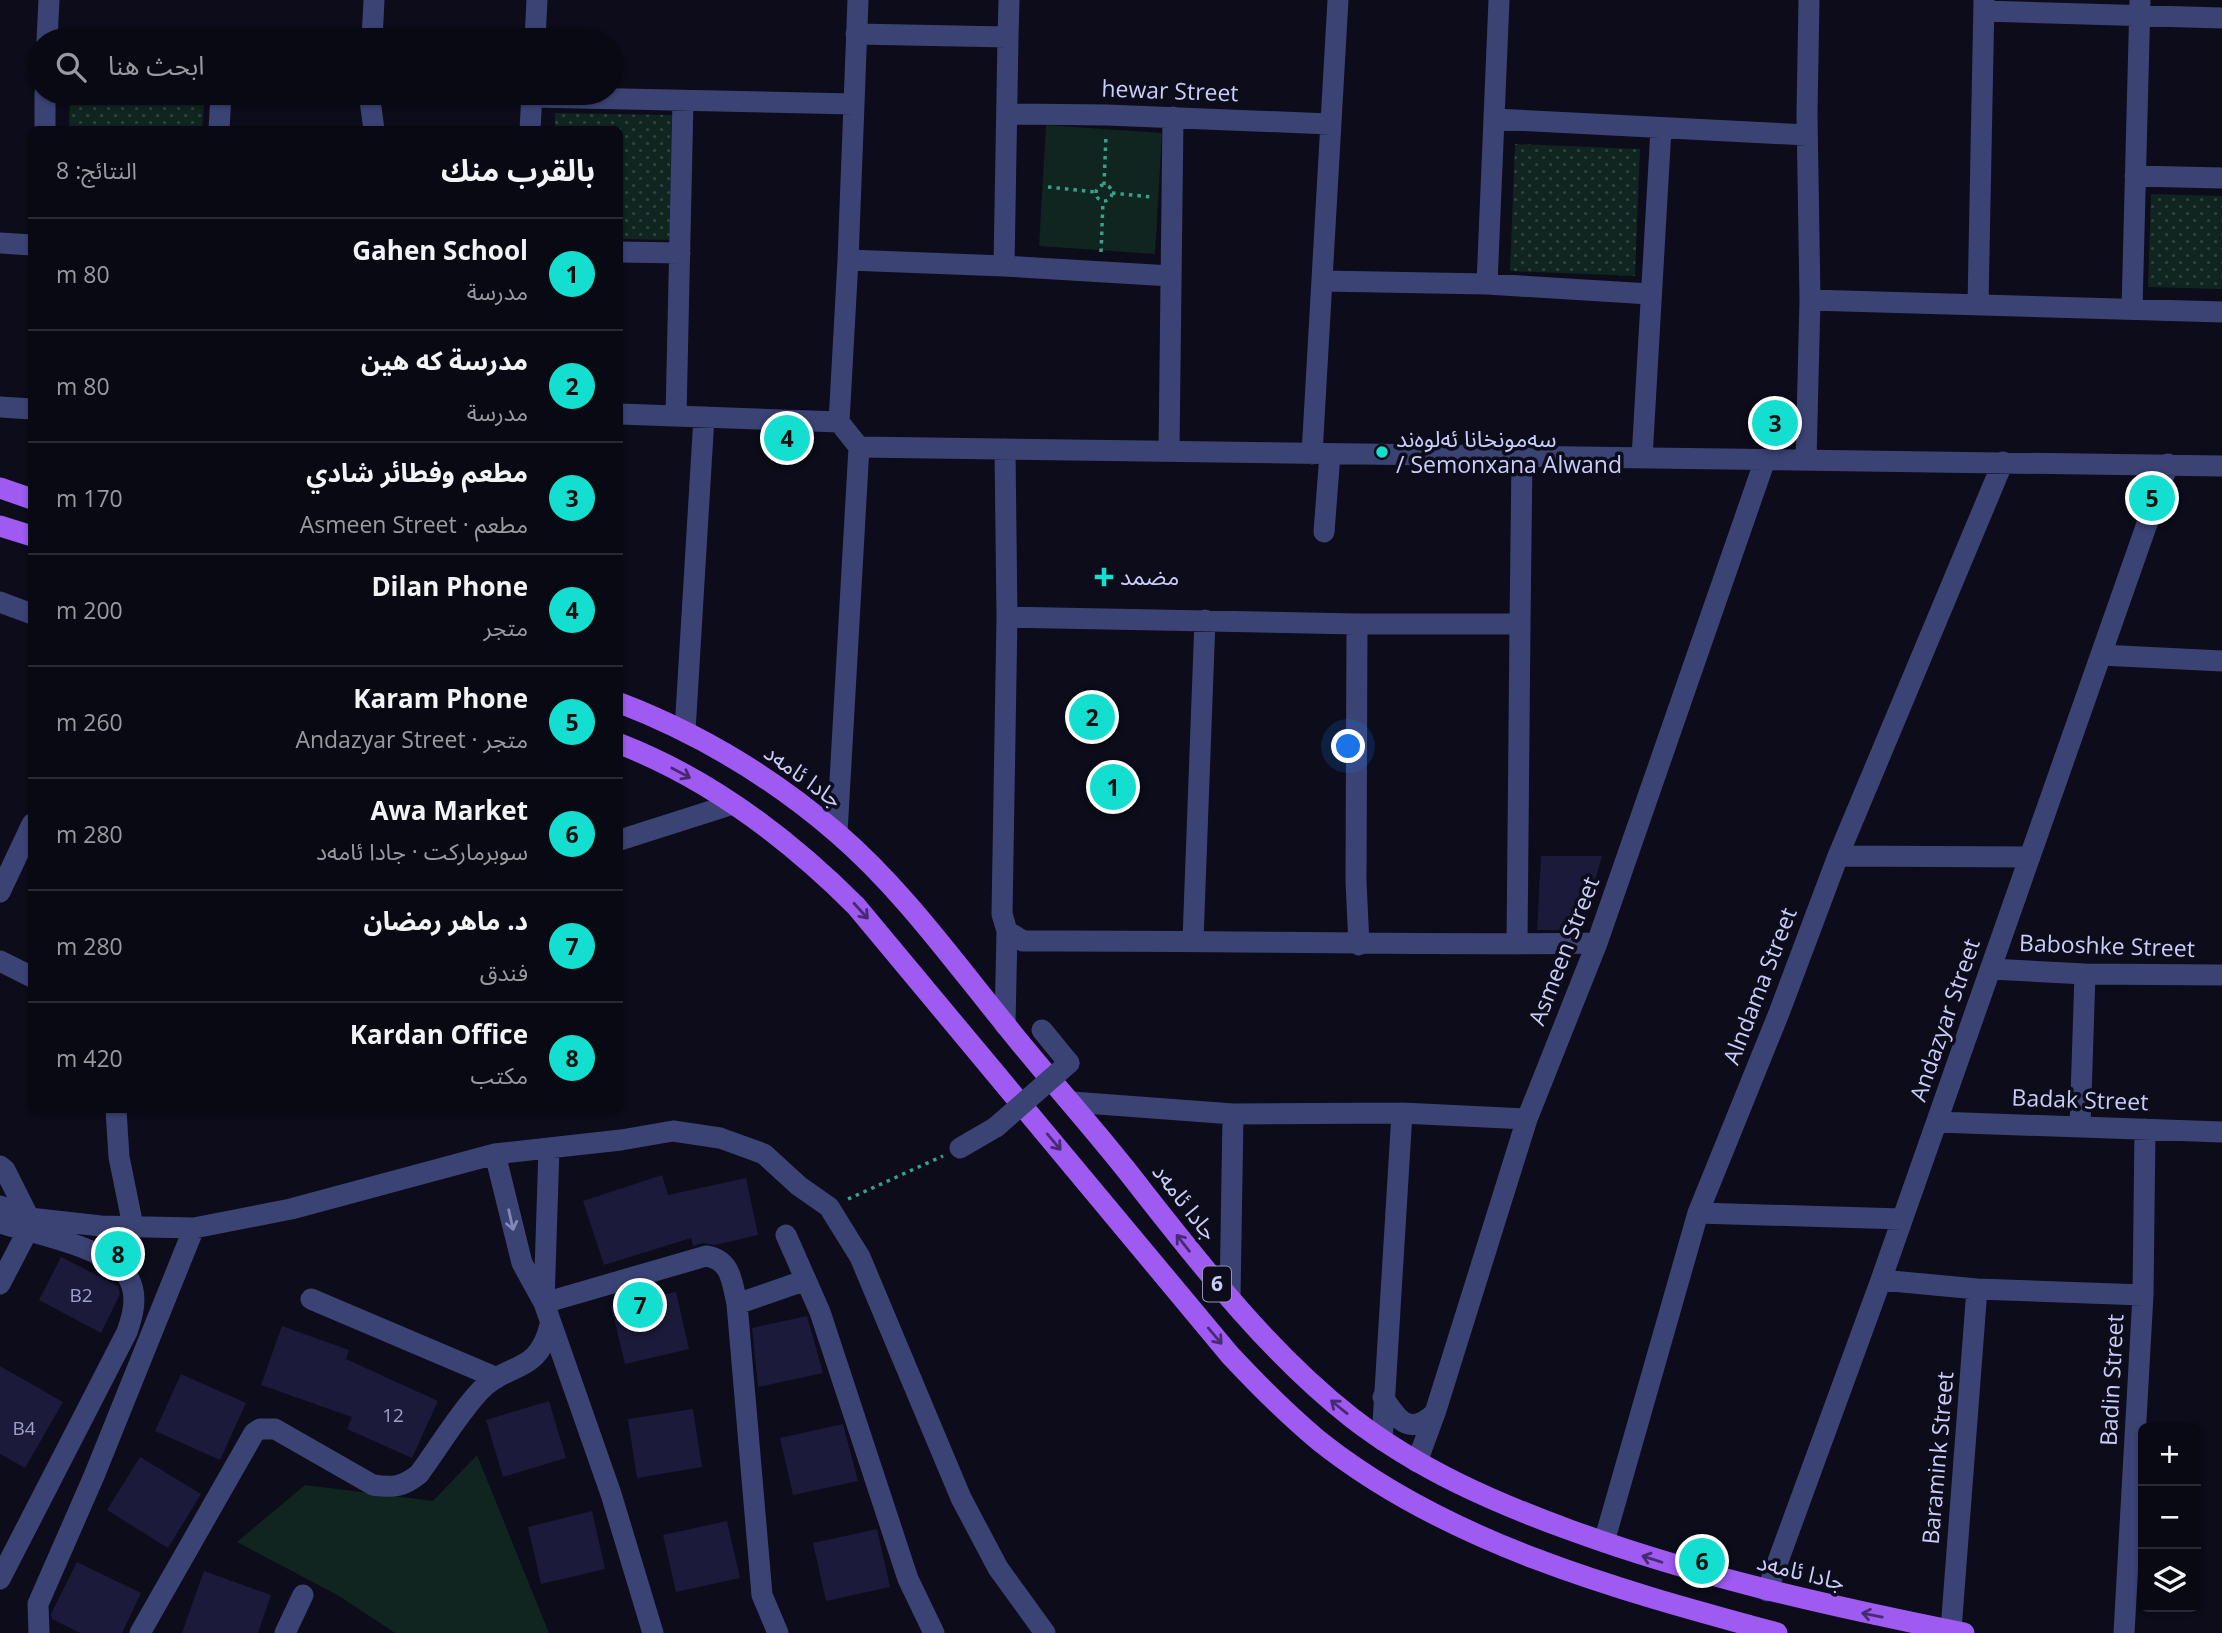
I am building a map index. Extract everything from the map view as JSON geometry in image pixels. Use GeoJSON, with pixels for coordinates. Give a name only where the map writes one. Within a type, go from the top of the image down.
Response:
{"type":"FeatureCollection","features":[{"type":"Feature","properties":{"kind":"main road"},"geometry":{"type":"LineString","coordinates":[[0,488],[28,498]]}},
{"type":"Feature","properties":{"kind":"main road"},"geometry":{"type":"LineString","coordinates":[[0,526],[28,535]]}},
{"type":"Feature","properties":{"kind":"main road","name":"جادا ئامەد"},"geometry":{"type":"LineString","coordinates":[[623,704],[685,731],[745,766],[837,833],[910,909],[965,973],[1230,1299],[1303,1376],[1382,1440],[1417,1462],[1491,1499],[1604,1542],[1685,1569],[1767,1591],[1957,1632]]}},
{"type":"Feature","properties":{"kind":"main road","name":"6"},"geometry":{"type":"LineString","coordinates":[[623,745],[676,770],[733,804],[782,838],[820,870],[856,906],[1230,1354],[1274,1402],[1320,1441],[1359,1469],[1411,1500],[1475,1533],[1535,1557],[1693,1610],[1777,1633]]}},
{"type":"Feature","properties":{"kind":"main road"},"geometry":{"type":"LineString","coordinates":[[1475,1533],[1491,1499]]}},
{"type":"Feature","properties":{"kind":"main road"},"geometry":{"type":"LineString","coordinates":[[1535,1557],[1550,1523]]}},
{"type":"Feature","properties":{"kind":"street"},"geometry":{"type":"LineString","coordinates":[[48,28],[49,0]]}},
{"type":"Feature","properties":{"kind":"street"},"geometry":{"type":"LineString","coordinates":[[373,28],[374,0]]}},
{"type":"Feature","properties":{"kind":"street"},"geometry":{"type":"LineString","coordinates":[[536,28],[537,0]]}},
{"type":"Feature","properties":{"kind":"street"},"geometry":{"type":"LineString","coordinates":[[837,833],[859,447],[839,422],[858,0]]}},
{"type":"Feature","properties":{"kind":"street"},"geometry":{"type":"LineString","coordinates":[[1004,266],[1009,0]]}},
{"type":"Feature","properties":{"kind":"street"},"geometry":{"type":"LineString","coordinates":[[1324,532],[1321,454],[1323,281],[1329,124],[1338,0]]}},
{"type":"Feature","properties":{"kind":"street"},"geometry":{"type":"LineString","coordinates":[[1487,284],[1499,0]]}},
{"type":"Feature","properties":{"kind":"street"},"geometry":{"type":"LineString","coordinates":[[1806,460],[1810,300],[1807,135],[1809,0]]}},
{"type":"Feature","properties":{"kind":"street"},"geometry":{"type":"LineString","coordinates":[[1978,304],[1984,5],[2140,8],[2222,18]]}},
{"type":"Feature","properties":{"kind":"street"},"geometry":{"type":"LineString","coordinates":[[2132,309],[2140,8]]}},
{"type":"Feature","properties":{"kind":"street"},"geometry":{"type":"LineString","coordinates":[[856,34],[1008,37]]}},
{"type":"Feature","properties":{"kind":"street"},"geometry":{"type":"LineString","coordinates":[[623,99],[854,104]]}},
{"type":"Feature","properties":{"kind":"street"},"geometry":{"type":"LineString","coordinates":[[676,416],[682,101]]}},
{"type":"Feature","properties":{"kind":"street"},"geometry":{"type":"LineString","coordinates":[[45,105],[45,126]]}},
{"type":"Feature","properties":{"kind":"street"},"geometry":{"type":"LineString","coordinates":[[219,126],[220,105]]}},
{"type":"Feature","properties":{"kind":"street"},"geometry":{"type":"LineString","coordinates":[[371,105],[373,126]]}},
{"type":"Feature","properties":{"kind":"street"},"geometry":{"type":"LineString","coordinates":[[530,126],[531,105]]}},
{"type":"Feature","properties":{"kind":"street","name":"hewar Street"},"geometry":{"type":"LineString","coordinates":[[1008,114],[1173,117],[1329,124]]}},
{"type":"Feature","properties":{"kind":"street"},"geometry":{"type":"LineString","coordinates":[[1169,451],[1173,117]]}},
{"type":"Feature","properties":{"kind":"street"},"geometry":{"type":"LineString","coordinates":[[1494,119],[1807,135]]}},
{"type":"Feature","properties":{"kind":"street"},"geometry":{"type":"LineString","coordinates":[[1642,458],[1661,129]]}},
{"type":"Feature","properties":{"kind":"street"},"geometry":{"type":"LineString","coordinates":[[2135,176],[2222,178]]}},
{"type":"Feature","properties":{"kind":"street"},"geometry":{"type":"LineString","coordinates":[[0,243],[28,245]]}},
{"type":"Feature","properties":{"kind":"street"},"geometry":{"type":"LineString","coordinates":[[623,252],[680,253]]}},
{"type":"Feature","properties":{"kind":"street"},"geometry":{"type":"LineString","coordinates":[[848,260],[1171,276]]}},
{"type":"Feature","properties":{"kind":"street"},"geometry":{"type":"LineString","coordinates":[[1323,281],[1487,284],[1650,294]]}},
{"type":"Feature","properties":{"kind":"street"},"geometry":{"type":"LineString","coordinates":[[1810,300],[2222,312]]}},
{"type":"Feature","properties":{"kind":"street"},"geometry":{"type":"LineString","coordinates":[[0,407],[28,409]]}},
{"type":"Feature","properties":{"kind":"street"},"geometry":{"type":"LineString","coordinates":[[623,414],[839,422]]}},
{"type":"Feature","properties":{"kind":"street"},"geometry":{"type":"LineString","coordinates":[[685,731],[704,417]]}},
{"type":"Feature","properties":{"kind":"street"},"geometry":{"type":"LineString","coordinates":[[859,447],[2222,466]]}},
{"type":"Feature","properties":{"kind":"street"},"geometry":{"type":"LineString","coordinates":[[1005,449],[1007,617],[1002,915],[1007,931],[1005,1025]]}},
{"type":"Feature","properties":{"kind":"street"},"geometry":{"type":"LineString","coordinates":[[1517,944],[1522,456]]}},
{"type":"Feature","properties":{"kind":"street","name":"Asmeen Street"},"geometry":{"type":"LineString","coordinates":[[1417,1462],[1435,1413],[1527,1119],[1597,943],[1765,460]]}},
{"type":"Feature","properties":{"kind":"street","name":"Alndama Street"},"geometry":{"type":"LineString","coordinates":[[1604,1542],[1698,1213],[1779,1013],[1838,856],[2003,462]]}},
{"type":"Feature","properties":{"kind":"street","name":"Andazyar Street"},"geometry":{"type":"LineString","coordinates":[[1767,1591],[1881,1280],[2168,464]]}},
{"type":"Feature","properties":{"kind":"street"},"geometry":{"type":"LineString","coordinates":[[0,602],[28,612]]}},
{"type":"Feature","properties":{"kind":"street"},"geometry":{"type":"LineString","coordinates":[[1007,617],[1357,624],[1520,624]]}},
{"type":"Feature","properties":{"kind":"street"},"geometry":{"type":"LineString","coordinates":[[1193,940],[1205,620]]}},
{"type":"Feature","properties":{"kind":"street"},"geometry":{"type":"LineString","coordinates":[[1357,624],[1356,881],[1359,945]]}},
{"type":"Feature","properties":{"kind":"street"},"geometry":{"type":"LineString","coordinates":[[2101,655],[2222,661]]}},
{"type":"Feature","properties":{"kind":"street"},"geometry":{"type":"LineString","coordinates":[[623,839],[733,804]]}},
{"type":"Feature","properties":{"kind":"street"},"geometry":{"type":"LineString","coordinates":[[0,892],[28,832]]}},
{"type":"Feature","properties":{"kind":"street"},"geometry":{"type":"LineString","coordinates":[[1838,856],[2030,857]]}},
{"type":"Feature","properties":{"kind":"street"},"geometry":{"type":"LineString","coordinates":[[1007,931],[1023,940],[1193,940],[1359,945],[1597,943]]}},
{"type":"Feature","properties":{"kind":"street"},"geometry":{"type":"LineString","coordinates":[[0,961],[28,975]]}},
{"type":"Feature","properties":{"kind":"street","name":"Baboshke Street"},"geometry":{"type":"LineString","coordinates":[[1991,969],[2085,974],[2222,975]]}},
{"type":"Feature","properties":{"kind":"street"},"geometry":{"type":"LineString","coordinates":[[2080,1127],[2085,974]]}},
{"type":"Feature","properties":{"kind":"street"},"geometry":{"type":"LineString","coordinates":[[960,1148],[996,1127],[1069,1063],[1042,1030]]}},
{"type":"Feature","properties":{"kind":"street"},"geometry":{"type":"LineString","coordinates":[[1072,1102],[1233,1114],[1402,1114],[1527,1119]]}},
{"type":"Feature","properties":{"kind":"street"},"geometry":{"type":"LineString","coordinates":[[116,1113],[119,1157],[133,1226]]}},
{"type":"Feature","properties":{"kind":"street"},"geometry":{"type":"LineString","coordinates":[[1230,1299],[1233,1114]]}},
{"type":"Feature","properties":{"kind":"street"},"geometry":{"type":"LineString","coordinates":[[1382,1440],[1402,1114]]}},
{"type":"Feature","properties":{"kind":"street","name":"Badak Street"},"geometry":{"type":"LineString","coordinates":[[1937,1122],[2222,1132]]}},
{"type":"Feature","properties":{"kind":"street","name":"Badin Street"},"geometry":{"type":"LineString","coordinates":[[2124,1633],[2143,1295],[2145,1129]]}},
{"type":"Feature","properties":{"kind":"street"},"geometry":{"type":"LineString","coordinates":[[0,1223],[194,1228],[291,1209],[495,1154],[621,1140],[673,1131],[720,1138],[764,1154],[799,1186],[829,1208],[860,1257],[961,1498],[998,1568],[1045,1633]]}},
{"type":"Feature","properties":{"kind":"street"},"geometry":{"type":"LineString","coordinates":[[544,1303],[549,1148]]}},
{"type":"Feature","properties":{"kind":"street"},"geometry":{"type":"LineString","coordinates":[[495,1154],[522,1263],[544,1303],[611,1494],[653,1633]]}},
{"type":"Feature","properties":{"kind":"street"},"geometry":{"type":"LineString","coordinates":[[0,1166],[5,1170],[28,1225],[0,1284]]}},
{"type":"Feature","properties":{"kind":"street"},"geometry":{"type":"LineString","coordinates":[[0,1206],[28,1225],[118,1264],[129,1279],[134,1296],[127,1332],[0,1579]]}},
{"type":"Feature","properties":{"kind":"street"},"geometry":{"type":"LineString","coordinates":[[1698,1213],[1902,1219]]}},
{"type":"Feature","properties":{"kind":"street"},"geometry":{"type":"LineString","coordinates":[[39,1633],[38,1604],[94,1476],[194,1228]]}},
{"type":"Feature","properties":{"kind":"street"},"geometry":{"type":"LineString","coordinates":[[786,1235],[820,1312],[908,1579],[934,1633]]}},
{"type":"Feature","properties":{"kind":"street"},"geometry":{"type":"LineString","coordinates":[[544,1303],[706,1256],[716,1257],[729,1268],[737,1304],[762,1595],[778,1633]]}},
{"type":"Feature","properties":{"kind":"street"},"geometry":{"type":"LineString","coordinates":[[737,1304],[806,1280]]}},
{"type":"Feature","properties":{"kind":"street"},"geometry":{"type":"LineString","coordinates":[[1881,1280],[1978,1289],[2143,1295]]}},
{"type":"Feature","properties":{"kind":"street","name":"Baramink Street"},"geometry":{"type":"LineString","coordinates":[[1957,1632],[1978,1289]]}},
{"type":"Feature","properties":{"kind":"street"},"geometry":{"type":"LineString","coordinates":[[311,1299],[496,1378]]}},
{"type":"Feature","properties":{"kind":"street"},"geometry":{"type":"LineString","coordinates":[[140,1633],[254,1433],[260,1429],[275,1429],[373,1485],[391,1488],[406,1485],[419,1474],[476,1396],[496,1378],[523,1367],[534,1359],[542,1348],[550,1325]]}},
{"type":"Feature","properties":{"kind":"street"},"geometry":{"type":"LineString","coordinates":[[1383,1397],[1396,1417],[1408,1424],[1421,1424],[1435,1413]]}},
{"type":"Feature","properties":{"kind":"street"},"geometry":{"type":"LineString","coordinates":[[285,1633],[303,1595]]}},
{"type":"Feature","properties":{"kind":"path"},"geometry":{"type":"LineString","coordinates":[[1104,185],[1107,115]]}},
{"type":"Feature","properties":{"kind":"path"},"geometry":{"type":"LineString","coordinates":[[1104,185],[1110,188],[1112,193],[1110,198],[1103,201],[1098,199],[1096,192],[1098,187],[1104,185]]}},
{"type":"Feature","properties":{"kind":"path"},"geometry":{"type":"LineString","coordinates":[[1048,187],[1096,192]]}},
{"type":"Feature","properties":{"kind":"path"},"geometry":{"type":"LineString","coordinates":[[1112,193],[1157,197]]}},
{"type":"Feature","properties":{"kind":"path"},"geometry":{"type":"LineString","coordinates":[[1100,273],[1103,201]]}},
{"type":"Feature","properties":{"kind":"path"},"geometry":{"type":"LineString","coordinates":[[829,1208],[960,1148]]}},
{"type":"Feature","properties":{"kind":"green space"},"geometry":{"type":"Polygon","coordinates":[[[70,105],[204,105],[202,126],[69,126],[70,105]]]}},
{"type":"Feature","properties":{"kind":"green space"},"geometry":{"type":"Polygon","coordinates":[[[555,113],[674,115],[672,240],[623,239],[623,126],[555,126],[555,113]]]}},
{"type":"Feature","properties":{"kind":"green space"},"geometry":{"type":"Polygon","coordinates":[[[1046,125],[1162,133],[1155,254],[1039,246],[1046,125]]]}},
{"type":"Feature","properties":{"kind":"green space"},"geometry":{"type":"Polygon","coordinates":[[[1515,144],[1640,149],[1635,276],[1510,271],[1515,144]]]}},
{"type":"Feature","properties":{"kind":"green space"},"geometry":{"type":"Polygon","coordinates":[[[2151,194],[2222,196],[2222,289],[2148,287],[2151,194]]]}},
{"type":"Feature","properties":{"kind":"green space"},"geometry":{"type":"Polygon","coordinates":[[[477,1455],[549,1633],[395,1633],[339,1596],[237,1542],[305,1485],[433,1501],[477,1455]]]}},
{"type":"Feature","properties":{"kind":"building"},"geometry":{"type":"Polygon","coordinates":[[[1541,856],[1602,856],[1581,930],[1537,930],[1541,856]]]}},
{"type":"Feature","properties":{"kind":"building"},"geometry":{"type":"Polygon","coordinates":[[[662,1175],[668,1195],[746,1178],[758,1235],[715,1245],[703,1243],[693,1246],[691,1238],[604,1265],[583,1201],[662,1175]]]}},
{"type":"Feature","properties":{"kind":"building"},"geometry":{"type":"Polygon","coordinates":[[[61,1257],[118,1286],[120,1294],[101,1333],[39,1300],[61,1257]]]}},
{"type":"Feature","properties":{"kind":"building"},"geometry":{"type":"Polygon","coordinates":[[[676,1292],[689,1349],[625,1364],[611,1306],[676,1292]]]}},
{"type":"Feature","properties":{"kind":"building"},"geometry":{"type":"Polygon","coordinates":[[[807,1316],[823,1373],[758,1387],[752,1328],[807,1316]]]}},
{"type":"Feature","properties":{"kind":"building"},"geometry":{"type":"Polygon","coordinates":[[[282,1326],[349,1350],[346,1359],[438,1401],[412,1458],[347,1429],[352,1417],[261,1385],[282,1326]]]}},
{"type":"Feature","properties":{"kind":"building"},"geometry":{"type":"Polygon","coordinates":[[[0,1366],[63,1402],[25,1468],[0,1454],[0,1366]]]}},
{"type":"Feature","properties":{"kind":"building"},"geometry":{"type":"Polygon","coordinates":[[[181,1374],[246,1403],[220,1460],[155,1431],[181,1374]]]}},
{"type":"Feature","properties":{"kind":"building"},"geometry":{"type":"Polygon","coordinates":[[[549,1401],[566,1458],[503,1477],[486,1420],[549,1401]]]}},
{"type":"Feature","properties":{"kind":"building"},"geometry":{"type":"Polygon","coordinates":[[[693,1409],[702,1467],[637,1478],[628,1419],[693,1409]]]}},
{"type":"Feature","properties":{"kind":"building"},"geometry":{"type":"Polygon","coordinates":[[[843,1424],[858,1481],[793,1495],[780,1438],[843,1424]]]}},
{"type":"Feature","properties":{"kind":"building"},"geometry":{"type":"Polygon","coordinates":[[[140,1457],[201,1494],[168,1548],[107,1510],[140,1457]]]}},
{"type":"Feature","properties":{"kind":"building"},"geometry":{"type":"Polygon","coordinates":[[[592,1511],[605,1569],[541,1584],[528,1527],[592,1511]]]}},
{"type":"Feature","properties":{"kind":"building"},"geometry":{"type":"Polygon","coordinates":[[[727,1521],[740,1578],[676,1592],[663,1535],[727,1521]]]}},
{"type":"Feature","properties":{"kind":"building"},"geometry":{"type":"Polygon","coordinates":[[[877,1529],[890,1587],[826,1601],[813,1543],[877,1529]]]}},
{"type":"Feature","properties":{"kind":"building"},"geometry":{"type":"Polygon","coordinates":[[[77,1562],[141,1593],[122,1633],[80,1633],[52,1619],[51,1614],[77,1562]]]}},
{"type":"Feature","properties":{"kind":"building"},"geometry":{"type":"Polygon","coordinates":[[[204,1571],[271,1595],[258,1633],[182,1633],[204,1571]]]}},
{"type":"Feature","properties":{"kind":"place","name":"مطعم وفطائر شادي"},"geometry":{"type":"Point","coordinates":[1775,423]}},
{"type":"Feature","properties":{"kind":"place","name":"Dilan Phone"},"geometry":{"type":"Point","coordinates":[787,438]}},
{"type":"Feature","properties":{"kind":"place","name":"سەمونخانا ئەلوەند / Semonxana Alwand"},"geometry":{"type":"Point","coordinates":[1382,452]}},
{"type":"Feature","properties":{"kind":"place","name":"Karam Phone"},"geometry":{"type":"Point","coordinates":[2152,498]}},
{"type":"Feature","properties":{"kind":"place","name":"مضمد"},"geometry":{"type":"Point","coordinates":[1104,577]}},
{"type":"Feature","properties":{"kind":"place","name":"مدرسة كه هين"},"geometry":{"type":"Point","coordinates":[1092,717]}},
{"type":"Feature","properties":{"kind":"place","name":"Gahen School"},"geometry":{"type":"Point","coordinates":[1113,787]}},
{"type":"Feature","properties":{"kind":"place","name":"Kardan Office"},"geometry":{"type":"Point","coordinates":[118,1254]}},
{"type":"Feature","properties":{"kind":"place","name":"د. ماهر رمضان"},"geometry":{"type":"Point","coordinates":[640,1305]}},
{"type":"Feature","properties":{"kind":"place","name":"Awa Market"},"geometry":{"type":"Point","coordinates":[1702,1561]}}]}
